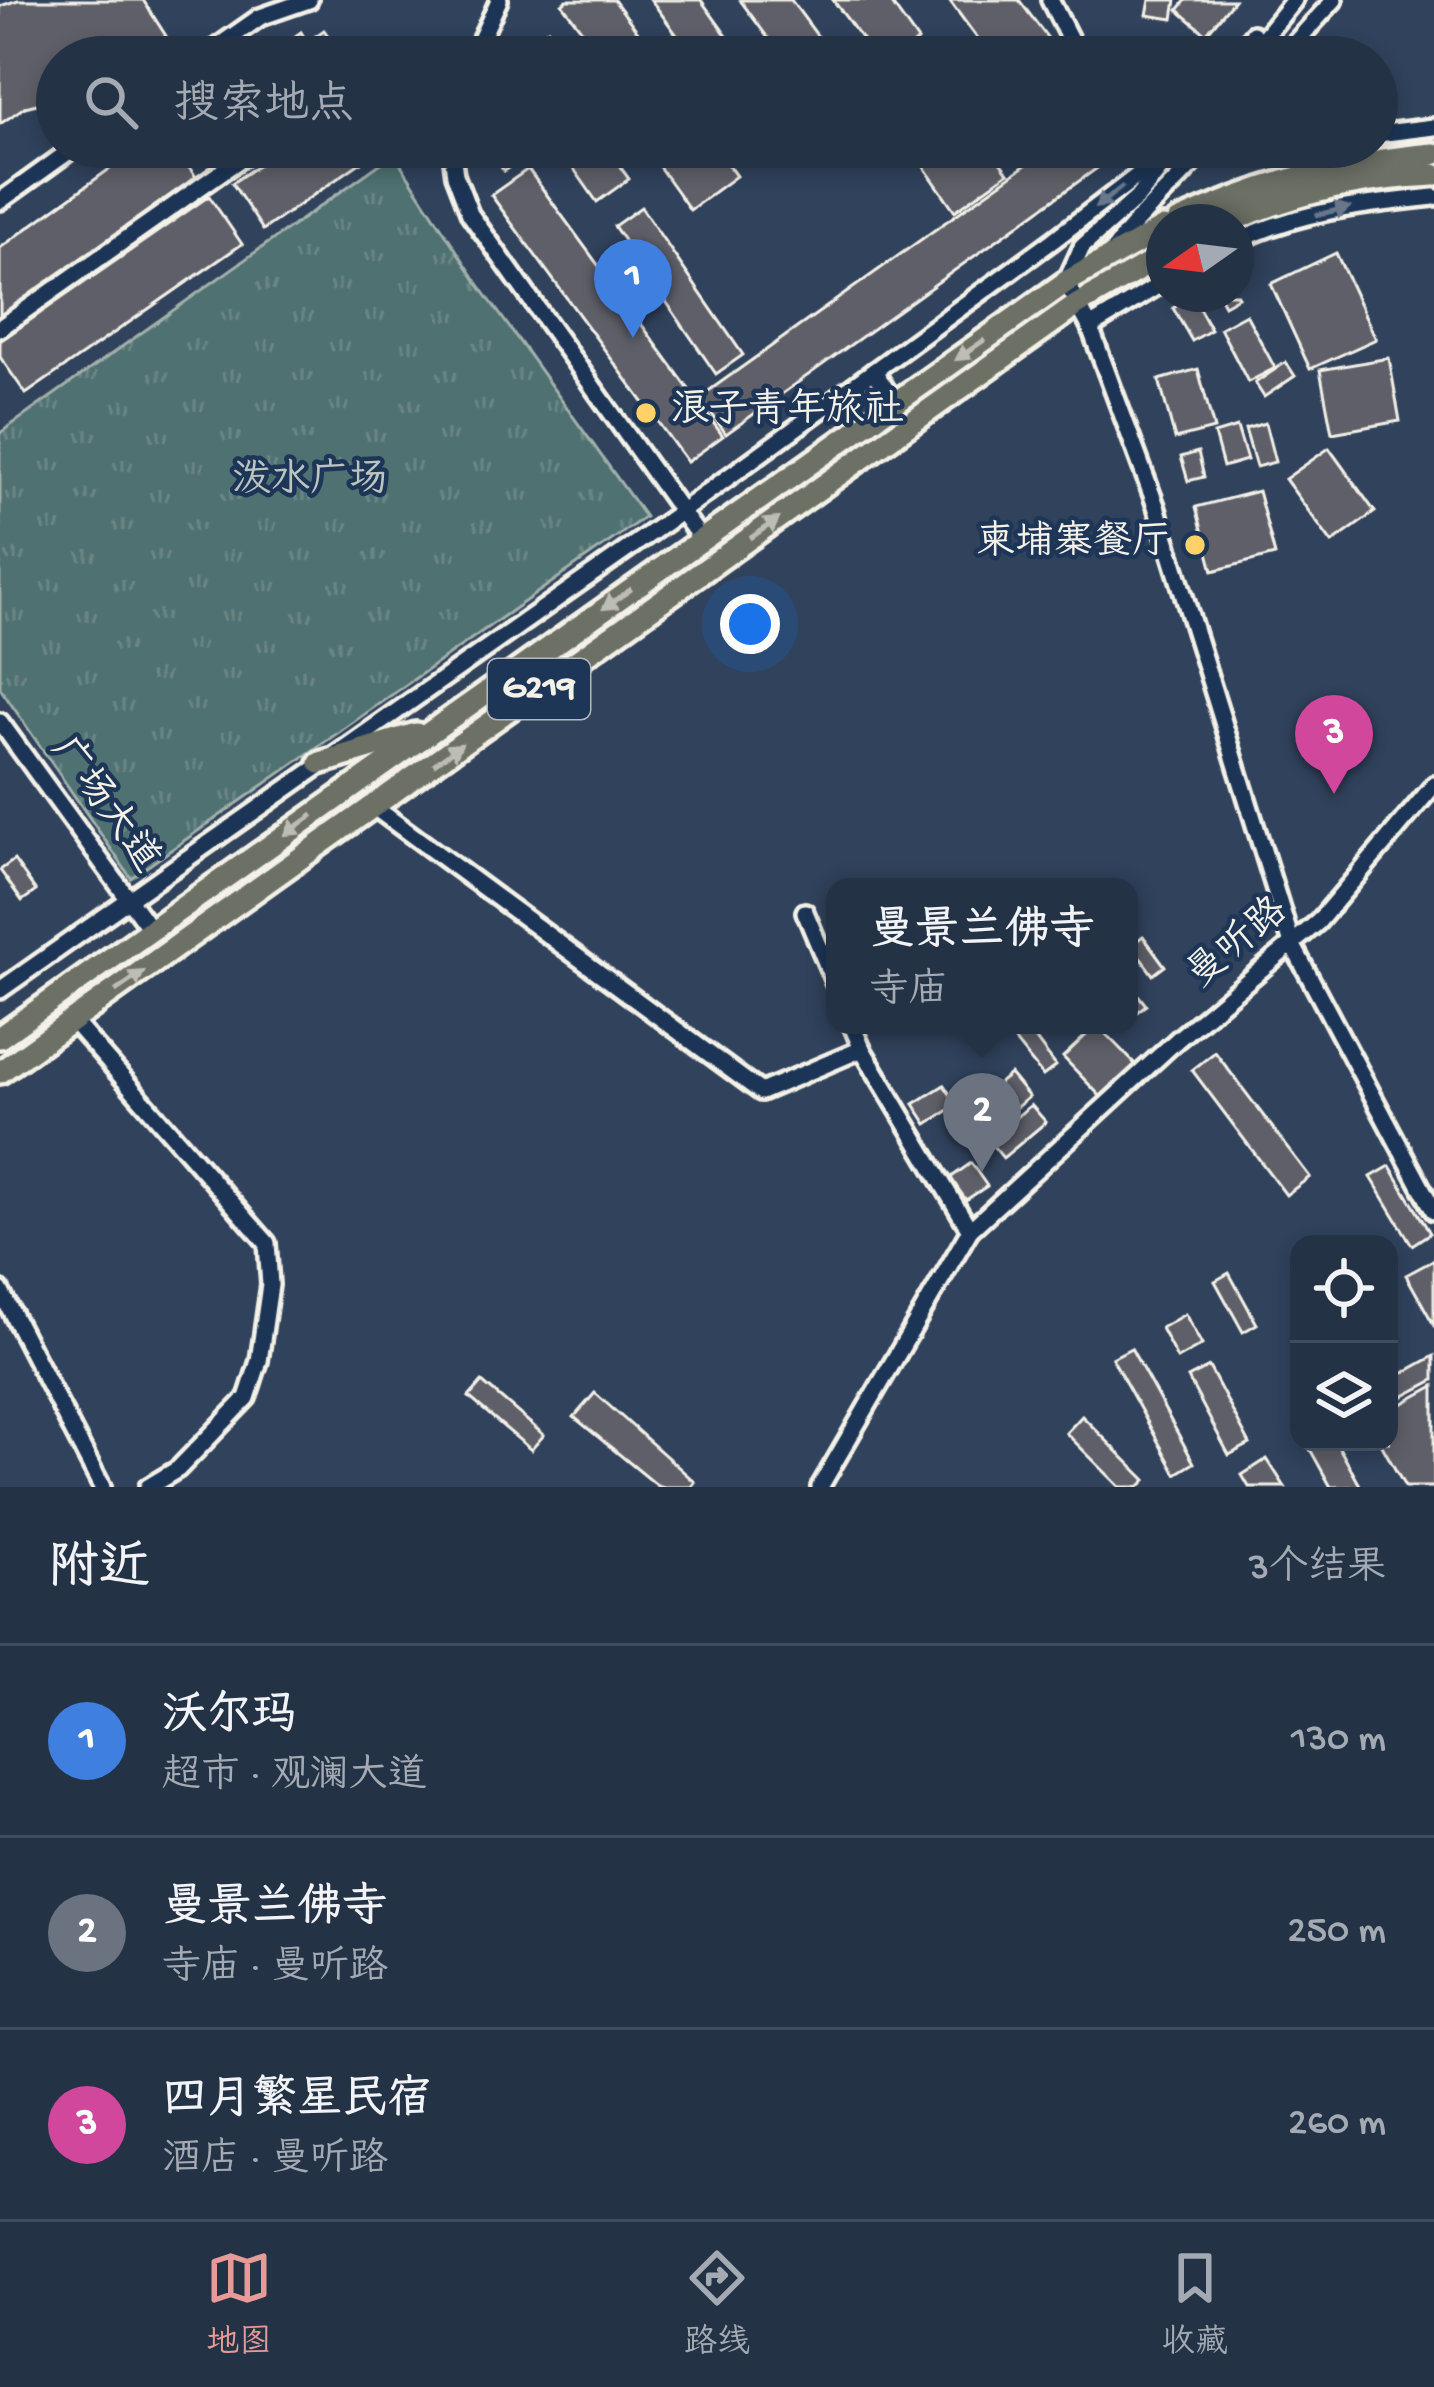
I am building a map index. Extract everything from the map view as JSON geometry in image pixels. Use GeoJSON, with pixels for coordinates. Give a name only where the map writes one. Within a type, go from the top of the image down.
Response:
{"type":"FeatureCollection","features":[{"type":"Feature","properties":{"kind":"highway"},"geometry":{"type":"LineString","coordinates":[[1398,157],[1434,154]]}},
{"type":"Feature","properties":{"kind":"highway"},"geometry":{"type":"LineString","coordinates":[[1220,204],[1261,186],[1328,168]]}},
{"type":"Feature","properties":{"kind":"highway"},"geometry":{"type":"LineString","coordinates":[[1254,210],[1317,191],[1434,176]]}},
{"type":"Feature","properties":{"kind":"highway"},"geometry":{"type":"LineString","coordinates":[[1066,282],[1146,238]]}},
{"type":"Feature","properties":{"kind":"highway"},"geometry":{"type":"LineString","coordinates":[[1077,305],[1146,265]]}},
{"type":"Feature","properties":{"kind":"highway","name":"G219"},"geometry":{"type":"LineString","coordinates":[[0,1037],[1066,282]]}},
{"type":"Feature","properties":{"kind":"highway","name":"G219"},"geometry":{"type":"LineString","coordinates":[[0,1072],[1077,305]]}},
{"type":"Feature","properties":{"kind":"highway"},"geometry":{"type":"LineString","coordinates":[[320,763],[434,729]]}},
{"type":"Feature","properties":{"kind":"highway"},"geometry":{"type":"LineString","coordinates":[[151,930],[168,954]]}},
{"type":"Feature","properties":{"kind":"street"},"geometry":{"type":"LineString","coordinates":[[232,36],[260,16],[309,0]]}},
{"type":"Feature","properties":{"kind":"street"},"geometry":{"type":"LineString","coordinates":[[483,36],[499,0]]}},
{"type":"Feature","properties":{"kind":"street"},"geometry":{"type":"LineString","coordinates":[[1049,0],[1067,36]]}},
{"type":"Feature","properties":{"kind":"street"},"geometry":{"type":"LineString","coordinates":[[1264,36],[1294,0]]}},
{"type":"Feature","properties":{"kind":"street"},"geometry":{"type":"LineString","coordinates":[[1301,36],[1334,0]]}},
{"type":"Feature","properties":{"kind":"street"},"geometry":{"type":"LineString","coordinates":[[1252,36],[1276,21]]}},
{"type":"Feature","properties":{"kind":"street"},"geometry":{"type":"LineString","coordinates":[[1398,131],[1434,127]]}},
{"type":"Feature","properties":{"kind":"street"},"geometry":{"type":"LineString","coordinates":[[0,201],[46,168]]}},
{"type":"Feature","properties":{"kind":"street"},"geometry":{"type":"LineString","coordinates":[[0,328],[227,168]]}},
{"type":"Feature","properties":{"kind":"street"},"geometry":{"type":"LineString","coordinates":[[454,168],[470,214],[701,539]]}},
{"type":"Feature","properties":{"kind":"street"},"geometry":{"type":"LineString","coordinates":[[0,990],[682,511],[1143,168]]}},
{"type":"Feature","properties":{"kind":"street"},"geometry":{"type":"LineString","coordinates":[[1161,168],[1137,198],[1082,247],[1066,282],[1090,327],[1156,506],[1292,944],[1434,1211]]}},
{"type":"Feature","properties":{"kind":"street"},"geometry":{"type":"LineString","coordinates":[[1107,259],[1121,238],[1190,168]]}},
{"type":"Feature","properties":{"kind":"street"},"geometry":{"type":"LineString","coordinates":[[1254,235],[1351,206],[1434,196]]}},
{"type":"Feature","properties":{"kind":"street"},"geometry":{"type":"LineString","coordinates":[[1090,327],[1146,294]]}},
{"type":"Feature","properties":{"kind":"street"},"geometry":{"type":"LineString","coordinates":[[874,371],[896,403]]}},
{"type":"Feature","properties":{"kind":"street","name":"广场大道"},"geometry":{"type":"LineString","coordinates":[[0,722],[151,930]]}},
{"type":"Feature","properties":{"kind":"street","name":"曼听路"},"geometry":{"type":"LineString","coordinates":[[820,1487],[970,1230],[1178,1040],[1318,922],[1434,785]]}},
{"type":"Feature","properties":{"kind":"street"},"geometry":{"type":"LineString","coordinates":[[374,807],[761,1093],[862,1049]]}},
{"type":"Feature","properties":{"kind":"street"},"geometry":{"type":"LineString","coordinates":[[805,912],[826,963]]}},
{"type":"Feature","properties":{"kind":"street"},"geometry":{"type":"LineString","coordinates":[[73,1021],[267,1243],[270,1285],[259,1361],[247,1398],[178,1468],[148,1487]]}},
{"type":"Feature","properties":{"kind":"street"},"geometry":{"type":"LineString","coordinates":[[856,1034],[970,1230]]}},
{"type":"Feature","properties":{"kind":"street"},"geometry":{"type":"LineString","coordinates":[[0,1290],[102,1487]]}},
{"type":"Feature","properties":{"kind":"green space","name":"泼水广场"},"geometry":{"type":"Polygon","coordinates":[[[374,168],[403,168],[479,285],[645,517],[131,878],[0,688],[0,433],[374,168]]]}},
{"type":"Feature","properties":{"kind":"building"},"geometry":{"type":"Polygon","coordinates":[[[18,0],[143,0],[166,36],[36,36],[36,104],[0,124],[0,6],[18,0]]]}},
{"type":"Feature","properties":{"kind":"building"},"geometry":{"type":"Polygon","coordinates":[[[567,0],[614,0],[641,36],[586,36],[562,4],[567,0]]]}},
{"type":"Feature","properties":{"kind":"building"},"geometry":{"type":"Polygon","coordinates":[[[651,0],[701,0],[727,36],[678,36],[651,0]]]}},
{"type":"Feature","properties":{"kind":"building"},"geometry":{"type":"Polygon","coordinates":[[[740,0],[791,0],[818,36],[767,36],[740,0]]]}},
{"type":"Feature","properties":{"kind":"building"},"geometry":{"type":"Polygon","coordinates":[[[833,0],[889,0],[914,36],[860,36],[833,0]]]}},
{"type":"Feature","properties":{"kind":"building"},"geometry":{"type":"Polygon","coordinates":[[[949,0],[1019,0],[1046,36],[976,36],[949,0]]]}},
{"type":"Feature","properties":{"kind":"building"},"geometry":{"type":"Polygon","coordinates":[[[1150,0],[1176,0],[1173,19],[1147,15],[1150,0]]]}},
{"type":"Feature","properties":{"kind":"building"},"geometry":{"type":"Polygon","coordinates":[[[1186,0],[1234,0],[1206,34],[1178,10],[1186,0]]]}},
{"type":"Feature","properties":{"kind":"building"},"geometry":{"type":"Polygon","coordinates":[[[111,168],[189,168],[196,177],[0,317],[0,248],[111,168]]]}},
{"type":"Feature","properties":{"kind":"building"},"geometry":{"type":"Polygon","coordinates":[[[254,168],[353,168],[263,230],[232,183],[254,168]]]}},
{"type":"Feature","properties":{"kind":"building"},"geometry":{"type":"Polygon","coordinates":[[[573,168],[621,168],[629,179],[597,202],[573,168]]]}},
{"type":"Feature","properties":{"kind":"building"},"geometry":{"type":"Polygon","coordinates":[[[660,168],[730,168],[736,176],[690,210],[660,168]]]}},
{"type":"Feature","properties":{"kind":"building"},"geometry":{"type":"Polygon","coordinates":[[[925,168],[1004,168],[1008,173],[955,211],[925,168]]]}},
{"type":"Feature","properties":{"kind":"building"},"geometry":{"type":"Polygon","coordinates":[[[1022,168],[1097,168],[726,434],[700,397],[1022,168]]]}},
{"type":"Feature","properties":{"kind":"building"},"geometry":{"type":"Polygon","coordinates":[[[528,169],[723,436],[687,462],[491,195],[528,169]]]}},
{"type":"Feature","properties":{"kind":"building"},"geometry":{"type":"Polygon","coordinates":[[[209,196],[242,244],[26,394],[0,357],[0,341],[209,196]]]}},
{"type":"Feature","properties":{"kind":"building"},"geometry":{"type":"Polygon","coordinates":[[[641,207],[743,355],[716,374],[614,226],[641,207]]]}},
{"type":"Feature","properties":{"kind":"building"},"geometry":{"type":"Polygon","coordinates":[[[1336,253],[1376,339],[1310,369],[1271,284],[1336,253]]]}},
{"type":"Feature","properties":{"kind":"building"},"geometry":{"type":"Polygon","coordinates":[[[1175,312],[1201,312],[1211,330],[1192,341],[1175,312]]]}},
{"type":"Feature","properties":{"kind":"building"},"geometry":{"type":"Polygon","coordinates":[[[1246,314],[1275,368],[1248,382],[1220,328],[1246,314]]]}},
{"type":"Feature","properties":{"kind":"building"},"geometry":{"type":"Polygon","coordinates":[[[1389,358],[1400,421],[1332,433],[1320,370],[1389,358]]]}},
{"type":"Feature","properties":{"kind":"building"},"geometry":{"type":"Polygon","coordinates":[[[1286,362],[1295,376],[1264,397],[1255,383],[1286,362]]]}},
{"type":"Feature","properties":{"kind":"building"},"geometry":{"type":"Polygon","coordinates":[[[1198,369],[1214,429],[1175,439],[1159,380],[1198,369]]]}},
{"type":"Feature","properties":{"kind":"building"},"geometry":{"type":"Polygon","coordinates":[[[1265,423],[1275,462],[1256,467],[1245,429],[1265,423]]]}},
{"type":"Feature","properties":{"kind":"building"},"geometry":{"type":"Polygon","coordinates":[[[1237,427],[1247,460],[1223,467],[1214,434],[1237,427]]]}},
{"type":"Feature","properties":{"kind":"building"},"geometry":{"type":"Polygon","coordinates":[[[1329,448],[1375,512],[1332,543],[1285,479],[1329,448]]]}},
{"type":"Feature","properties":{"kind":"building"},"geometry":{"type":"Polygon","coordinates":[[[1198,452],[1204,477],[1188,481],[1181,457],[1198,452]]]}},
{"type":"Feature","properties":{"kind":"building"},"geometry":{"type":"Polygon","coordinates":[[[1258,491],[1275,555],[1213,571],[1196,507],[1258,491]]]}},
{"type":"Feature","properties":{"kind":"building"},"geometry":{"type":"Polygon","coordinates":[[[14,860],[36,891],[22,901],[0,870],[14,860]]]}},
{"type":"Feature","properties":{"kind":"building"},"geometry":{"type":"Polygon","coordinates":[[[1143,936],[1165,966],[1153,975],[1138,955],[1138,940],[1143,936]]]}},
{"type":"Feature","properties":{"kind":"building"},"geometry":{"type":"Polygon","coordinates":[[[1032,1034],[1056,1066],[1043,1076],[1014,1040],[1032,1034]]]}},
{"type":"Feature","properties":{"kind":"building"},"geometry":{"type":"Polygon","coordinates":[[[1087,1034],[1106,1034],[1137,1066],[1103,1099],[1063,1057],[1087,1034]]]}},
{"type":"Feature","properties":{"kind":"building"},"geometry":{"type":"Polygon","coordinates":[[[1215,1052],[1310,1177],[1286,1195],[1192,1070],[1215,1052]]]}},
{"type":"Feature","properties":{"kind":"building"},"geometry":{"type":"Polygon","coordinates":[[[1010,1074],[1029,1097],[983,1135],[964,1112],[1010,1074]]]}},
{"type":"Feature","properties":{"kind":"building"},"geometry":{"type":"Polygon","coordinates":[[[944,1085],[957,1105],[927,1124],[914,1104],[944,1085]]]}},
{"type":"Feature","properties":{"kind":"building"},"geometry":{"type":"Polygon","coordinates":[[[1031,1105],[1046,1122],[1003,1158],[988,1140],[1031,1105]]]}},
{"type":"Feature","properties":{"kind":"building"},"geometry":{"type":"Polygon","coordinates":[[[971,1163],[987,1186],[966,1200],[950,1178],[971,1163]]]}},
{"type":"Feature","properties":{"kind":"building"},"geometry":{"type":"Polygon","coordinates":[[[1390,1166],[1430,1233],[1412,1245],[1371,1177],[1390,1166]]]}},
{"type":"Feature","properties":{"kind":"building"},"geometry":{"type":"Polygon","coordinates":[[[1434,1260],[1434,1325],[1406,1275],[1434,1260]]]}},
{"type":"Feature","properties":{"kind":"building"},"geometry":{"type":"Polygon","coordinates":[[[1229,1273],[1257,1324],[1243,1332],[1215,1281],[1229,1273]]]}},
{"type":"Feature","properties":{"kind":"building"},"geometry":{"type":"Polygon","coordinates":[[[1185,1314],[1202,1345],[1177,1359],[1161,1328],[1185,1314]]]}},
{"type":"Feature","properties":{"kind":"building"},"geometry":{"type":"Polygon","coordinates":[[[1131,1348],[1194,1463],[1176,1474],[1112,1358],[1131,1348]]]}},
{"type":"Feature","properties":{"kind":"building"},"geometry":{"type":"Polygon","coordinates":[[[1434,1356],[1434,1380],[1398,1399],[1398,1376],[1434,1356]]]}},
{"type":"Feature","properties":{"kind":"building"},"geometry":{"type":"Polygon","coordinates":[[[1209,1367],[1250,1444],[1229,1455],[1188,1378],[1209,1367]]]}},
{"type":"Feature","properties":{"kind":"building"},"geometry":{"type":"Polygon","coordinates":[[[482,1382],[544,1435],[531,1450],[469,1397],[482,1382]]]}},
{"type":"Feature","properties":{"kind":"building"},"geometry":{"type":"Polygon","coordinates":[[[1434,1386],[1434,1487],[1405,1487],[1385,1451],[1398,1451],[1398,1406],[1434,1386]]]}},
{"type":"Feature","properties":{"kind":"building"},"geometry":{"type":"Polygon","coordinates":[[[595,1393],[695,1482],[691,1487],[659,1487],[574,1417],[595,1393]]]}},
{"type":"Feature","properties":{"kind":"building"},"geometry":{"type":"Polygon","coordinates":[[[1082,1416],[1146,1480],[1139,1487],[1120,1487],[1066,1433],[1082,1416]]]}},
{"type":"Feature","properties":{"kind":"building"},"geometry":{"type":"Polygon","coordinates":[[[1311,1451],[1341,1451],[1361,1487],[1331,1487],[1311,1451]]]}},
{"type":"Feature","properties":{"kind":"building"},"geometry":{"type":"Polygon","coordinates":[[[1267,1459],[1285,1487],[1249,1487],[1242,1475],[1267,1459]]]}},
{"type":"Feature","properties":{"kind":"place","name":"沃尔玛"},"geometry":{"type":"Point","coordinates":[633,338]}},
{"type":"Feature","properties":{"kind":"place","name":"浪子青年旅社"},"geometry":{"type":"Point","coordinates":[646,413]}},
{"type":"Feature","properties":{"kind":"place","name":"柬埔寨餐厅"},"geometry":{"type":"Point","coordinates":[1195,545]}},
{"type":"Feature","properties":{"kind":"place","name":"四月繁星民宿"},"geometry":{"type":"Point","coordinates":[1334,794]}},
{"type":"Feature","properties":{"kind":"place","name":"曼景兰佛寺"},"geometry":{"type":"Point","coordinates":[982,1172]}}]}
